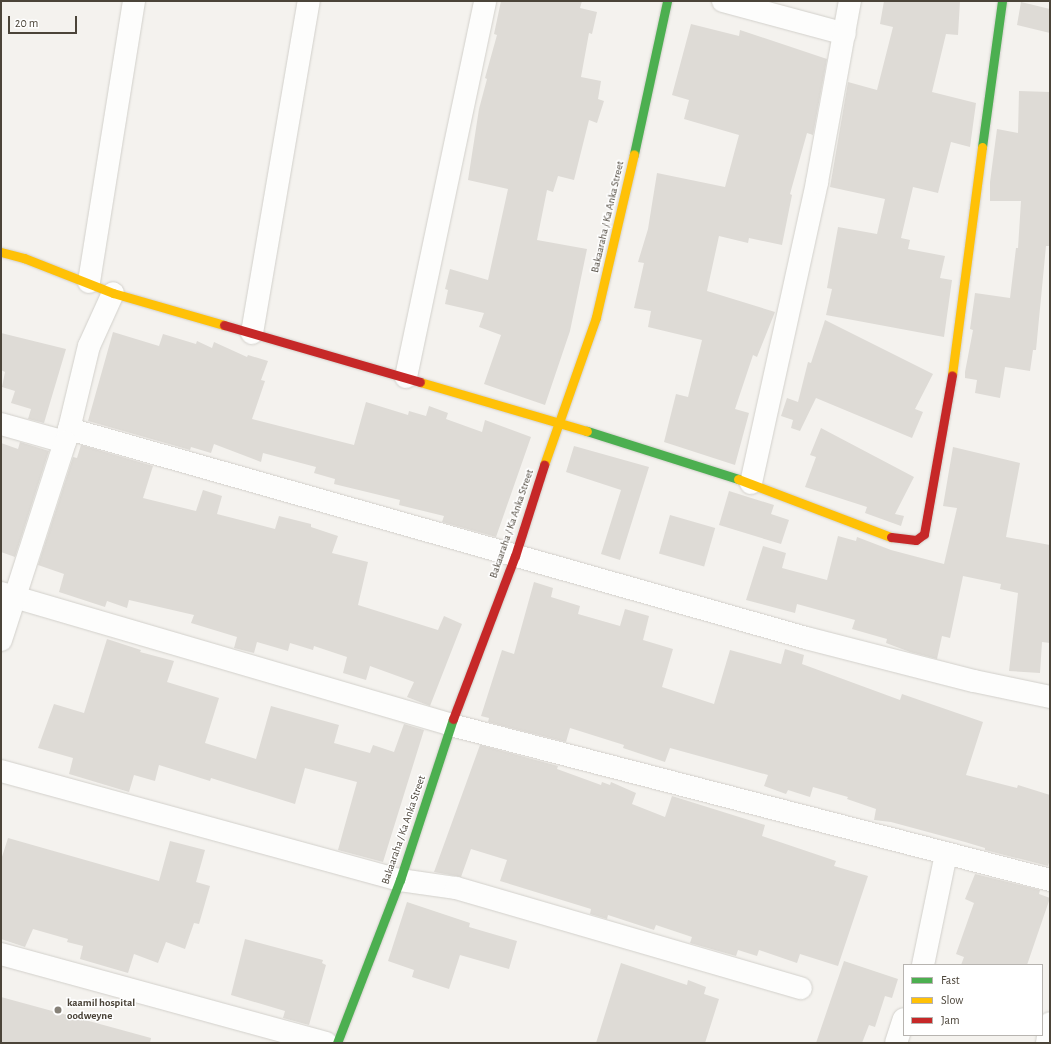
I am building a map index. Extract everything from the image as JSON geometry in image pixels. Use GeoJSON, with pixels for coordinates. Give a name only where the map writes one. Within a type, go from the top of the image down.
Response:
{"type":"FeatureCollection","features":[{"type":"Feature","properties":{"kind":"street"},"geometry":{"type":"LineString","coordinates":[[89,282],[134,1]]}},
{"type":"Feature","properties":{"kind":"street"},"geometry":{"type":"LineString","coordinates":[[252,333],[310,1]]}},
{"type":"Feature","properties":{"kind":"street"},"geometry":{"type":"LineString","coordinates":[[406,377],[485,1]]}},
{"type":"Feature","properties":{"kind":"street","name":"Bakaaraha / Ka Anka Street"},"geometry":{"type":"LineString","coordinates":[[337,1043],[400,880],[451,725],[515,556],[558,422],[596,317],[619,225],[667,1]]}},
{"type":"Feature","properties":{"kind":"street"},"geometry":{"type":"LineString","coordinates":[[723,1],[845,34]]}},
{"type":"Feature","properties":{"kind":"street"},"geometry":{"type":"LineString","coordinates":[[751,483],[815,189],[850,1]]}},
{"type":"Feature","properties":{"kind":"street"},"geometry":{"type":"LineString","coordinates":[[1,252],[89,282],[113,293],[558,422],[751,483],[895,538],[916,540],[924,534],[948,401],[1002,1]]}},
{"type":"Feature","properties":{"kind":"street"},"geometry":{"type":"LineString","coordinates":[[1,640],[7,595],[67,436],[89,346],[113,293]]}},
{"type":"Feature","properties":{"kind":"street"},"geometry":{"type":"LineString","coordinates":[[1,424],[67,436],[515,556],[806,638],[974,681],[1050,697]]}},
{"type":"Feature","properties":{"kind":"street"},"geometry":{"type":"LineString","coordinates":[[7,595],[451,725],[1050,880]]}},
{"type":"Feature","properties":{"kind":"street"},"geometry":{"type":"LineString","coordinates":[[1,771],[400,880],[456,888],[801,988]]}},
{"type":"Feature","properties":{"kind":"street"},"geometry":{"type":"LineString","coordinates":[[923,964],[946,854]]}},
{"type":"Feature","properties":{"kind":"street"},"geometry":{"type":"LineString","coordinates":[[1,954],[326,1043]]}},
{"type":"Feature","properties":{"kind":"street"},"geometry":{"type":"LineString","coordinates":[[896,1043],[903,1022]]}},
{"type":"Feature","properties":{"kind":"street"},"geometry":{"type":"LineString","coordinates":[[1046,1043],[1050,1022]]}},
{"type":"Feature","properties":{"kind":"building"},"geometry":{"type":"Polygon","coordinates":[[[501,1],[582,1],[580,8],[597,12],[592,34],[589,33],[581,77],[601,81],[598,99],[604,101],[597,123],[589,120],[574,180],[558,176],[553,192],[547,190],[537,240],[587,249],[570,331],[545,405],[484,384],[501,335],[479,327],[484,313],[445,304],[448,290],[445,289],[450,269],[488,280],[508,189],[468,180],[479,109],[487,79],[485,78],[497,35],[494,34],[501,1]]]}},
{"type":"Feature","properties":{"kind":"building"},"geometry":{"type":"Polygon","coordinates":[[[884,1],[960,1],[958,35],[946,34],[932,92],[976,103],[970,147],[951,142],[938,193],[913,187],[901,238],[910,240],[908,249],[945,256],[940,278],[952,280],[944,337],[826,315],[832,289],[827,288],[838,227],[877,234],[885,199],[830,187],[848,82],[877,90],[893,27],[880,24],[884,1]]]}},
{"type":"Feature","properties":{"kind":"building"},"geometry":{"type":"Polygon","coordinates":[[[1021,2],[1050,9],[1050,33],[1017,25],[1021,2]]]}},
{"type":"Feature","properties":{"kind":"building"},"geometry":{"type":"Polygon","coordinates":[[[691,24],[739,36],[740,30],[827,59],[813,135],[807,133],[790,194],[792,195],[782,245],[749,238],[748,243],[719,236],[707,291],[775,312],[757,357],[753,355],[735,409],[749,413],[735,465],[664,442],[676,394],[688,397],[702,340],[648,327],[651,311],[634,308],[644,263],[638,262],[648,229],[657,173],[725,187],[739,135],[684,119],[689,100],[672,95],[691,24]]]}},
{"type":"Feature","properties":{"kind":"building"},"geometry":{"type":"Polygon","coordinates":[[[1019,91],[1050,92],[1049,246],[1046,246],[1036,350],[1033,350],[1030,371],[1005,367],[1000,398],[975,393],[977,380],[965,378],[965,372],[973,330],[970,329],[975,293],[1010,298],[1016,248],[1018,248],[1021,201],[990,201],[990,182],[997,129],[1018,133],[1019,91]]]}},
{"type":"Feature","properties":{"kind":"building"},"geometry":{"type":"Polygon","coordinates":[[[825,320],[933,374],[915,409],[923,412],[912,438],[816,398],[800,431],[791,428],[793,420],[781,416],[787,398],[798,402],[808,362],[811,363],[825,320]]]}},
{"type":"Feature","properties":{"kind":"building"},"geometry":{"type":"Polygon","coordinates":[[[113,332],[159,346],[163,334],[196,344],[197,341],[212,348],[214,342],[247,357],[248,355],[268,361],[261,380],[265,381],[252,419],[354,445],[366,402],[408,415],[409,411],[426,416],[429,406],[448,413],[446,419],[482,432],[485,420],[531,437],[496,537],[442,522],[444,516],[399,505],[400,500],[334,484],[335,479],[314,473],[316,467],[263,453],[261,462],[214,444],[211,453],[191,447],[190,450],[88,421],[113,332]]]}},
{"type":"Feature","properties":{"kind":"building"},"geometry":{"type":"Polygon","coordinates":[[[1,333],[66,349],[44,423],[28,419],[31,409],[11,403],[15,391],[2,387],[5,372],[1,370],[1,333]]]}},
{"type":"Feature","properties":{"kind":"building"},"geometry":{"type":"Polygon","coordinates":[[[821,428],[914,477],[895,514],[904,516],[901,526],[865,513],[867,507],[805,487],[816,457],[810,455],[821,428]]]}},
{"type":"Feature","properties":{"kind":"building"},"geometry":{"type":"Polygon","coordinates":[[[20,442],[49,451],[15,557],[1,552],[1,443],[18,449],[20,442]]]}},
{"type":"Feature","properties":{"kind":"building"},"geometry":{"type":"Polygon","coordinates":[[[81,445],[153,466],[143,498],[196,511],[203,490],[222,496],[217,514],[275,529],[279,516],[311,524],[311,527],[338,536],[332,553],[368,562],[358,605],[438,630],[444,616],[462,624],[430,706],[407,697],[414,682],[370,666],[366,680],[343,673],[347,657],[314,646],[313,650],[290,643],[288,651],[257,642],[254,653],[234,648],[237,637],[191,623],[194,615],[129,600],[127,608],[107,601],[105,607],[59,592],[64,574],[38,565],[73,457],[77,458],[81,445]]]}},
{"type":"Feature","properties":{"kind":"building"},"geometry":{"type":"Polygon","coordinates":[[[574,446],[649,467],[620,560],[601,554],[621,490],[566,472],[574,446]]]}},
{"type":"Feature","properties":{"kind":"building"},"geometry":{"type":"Polygon","coordinates":[[[953,447],[1020,463],[1006,537],[1050,545],[1050,643],[1042,642],[1040,673],[1009,671],[1018,593],[1000,589],[1001,584],[963,576],[950,638],[942,636],[937,659],[910,652],[886,643],[887,639],[852,629],[855,620],[797,604],[795,613],[746,600],[763,546],[786,553],[782,568],[827,580],[838,536],[856,541],[857,537],[891,550],[944,564],[957,508],[943,506],[953,447]]]}},
{"type":"Feature","properties":{"kind":"building"},"geometry":{"type":"Polygon","coordinates":[[[729,491],[774,505],[771,514],[789,520],[781,544],[719,525],[729,491]]]}},
{"type":"Feature","properties":{"kind":"building"},"geometry":{"type":"Polygon","coordinates":[[[670,515],[715,528],[704,566],[659,553],[670,515]]]}},
{"type":"Feature","properties":{"kind":"building"},"geometry":{"type":"Polygon","coordinates":[[[534,582],[553,588],[551,597],[580,606],[578,614],[620,626],[625,609],[649,616],[643,640],[673,649],[662,687],[714,704],[730,650],[781,664],[785,649],[804,655],[802,664],[900,700],[902,694],[983,722],[966,775],[1017,788],[1018,785],[1050,795],[1050,859],[1048,866],[985,850],[985,848],[965,842],[891,822],[874,820],[876,809],[847,799],[848,797],[813,787],[810,797],[788,790],[786,794],[764,786],[768,775],[670,748],[665,762],[623,748],[624,745],[570,728],[566,742],[488,722],[489,718],[481,716],[502,650],[514,654],[534,582]]]}},
{"type":"Feature","properties":{"kind":"building"},"geometry":{"type":"Polygon","coordinates":[[[107,639],[141,650],[140,652],[174,661],[167,682],[219,698],[205,743],[256,759],[271,706],[339,725],[334,743],[370,753],[373,745],[394,752],[404,724],[424,730],[383,862],[338,850],[357,782],[305,768],[295,804],[211,778],[210,781],[159,765],[155,781],[134,775],[129,792],[69,774],[73,758],[38,748],[54,704],[84,713],[107,639]]]}},
{"type":"Feature","properties":{"kind":"building"},"geometry":{"type":"Polygon","coordinates":[[[480,745],[558,766],[557,769],[601,785],[602,782],[610,785],[611,782],[636,793],[632,804],[665,817],[672,796],[765,825],[762,836],[836,861],[834,866],[868,876],[838,966],[800,954],[797,963],[759,950],[757,956],[738,950],[736,956],[690,943],[692,937],[656,925],[654,930],[608,915],[607,919],[590,914],[591,909],[500,881],[507,860],[471,849],[461,877],[434,872],[480,745]]]}},
{"type":"Feature","properties":{"kind":"building"},"geometry":{"type":"Polygon","coordinates":[[[8,838],[159,881],[170,841],[205,850],[196,882],[210,886],[199,924],[194,923],[185,949],[166,942],[158,963],[134,954],[128,973],[80,959],[83,946],[67,942],[68,939],[33,929],[25,947],[1,939],[1,860],[8,838]]]}},
{"type":"Feature","properties":{"kind":"building"},"geometry":{"type":"Polygon","coordinates":[[[975,874],[1040,890],[1039,894],[1050,898],[1027,964],[961,964],[964,957],[956,954],[974,903],[965,899],[975,874]]]}},
{"type":"Feature","properties":{"kind":"building"},"geometry":{"type":"Polygon","coordinates":[[[407,902],[470,923],[469,927],[517,941],[509,969],[460,955],[449,989],[412,977],[414,970],[388,961],[407,902]]]}},
{"type":"Feature","properties":{"kind":"building"},"geometry":{"type":"Polygon","coordinates":[[[245,939],[323,960],[322,963],[326,965],[309,1025],[283,1018],[285,1011],[231,995],[245,939]]]}},
{"type":"Feature","properties":{"kind":"building"},"geometry":{"type":"Polygon","coordinates":[[[844,961],[898,979],[892,998],[885,996],[875,1027],[869,1025],[862,1043],[816,1043],[844,961]]]}},
{"type":"Feature","properties":{"kind":"building"},"geometry":{"type":"Polygon","coordinates":[[[621,963],[687,985],[688,980],[706,987],[704,994],[719,999],[705,1043],[596,1043],[621,963]]]}},
{"type":"Feature","properties":{"kind":"building"},"geometry":{"type":"Polygon","coordinates":[[[1,997],[151,1038],[150,1043],[1,1043],[1,997]]]}},
{"type":"Feature","properties":{"kind":"traffic: fast"},"geometry":{"type":"LineString","coordinates":[[634,154],[667,1]]}},
{"type":"Feature","properties":{"kind":"traffic: fast"},"geometry":{"type":"LineString","coordinates":[[982,147],[1002,1]]}},
{"type":"Feature","properties":{"kind":"traffic: fast"},"geometry":{"type":"LineString","coordinates":[[587,431],[738,479]]}},
{"type":"Feature","properties":{"kind":"traffic: fast"},"geometry":{"type":"LineString","coordinates":[[337,1043],[400,880],[453,719]]}},
{"type":"Feature","properties":{"kind":"traffic: slow"},"geometry":{"type":"LineString","coordinates":[[952,375],[982,147]]}},
{"type":"Feature","properties":{"kind":"traffic: slow"},"geometry":{"type":"LineString","coordinates":[[544,465],[596,317],[634,154]]}},
{"type":"Feature","properties":{"kind":"traffic: slow"},"geometry":{"type":"LineString","coordinates":[[1,252],[24,258],[113,293],[224,325]]}},
{"type":"Feature","properties":{"kind":"traffic: slow"},"geometry":{"type":"LineString","coordinates":[[420,382],[587,431]]}},
{"type":"Feature","properties":{"kind":"traffic: slow"},"geometry":{"type":"LineString","coordinates":[[738,479],[891,537]]}},
{"type":"Feature","properties":{"kind":"traffic: jam"},"geometry":{"type":"LineString","coordinates":[[224,325],[420,382]]}},
{"type":"Feature","properties":{"kind":"traffic: jam"},"geometry":{"type":"LineString","coordinates":[[891,537],[916,540],[924,534],[952,375]]}},
{"type":"Feature","properties":{"kind":"traffic: jam"},"geometry":{"type":"LineString","coordinates":[[453,719],[515,556],[544,465]]}},
{"type":"Feature","properties":{"kind":"place","name":"kaamil hospital oodweyne"},"geometry":{"type":"Point","coordinates":[58,1010]}}]}
